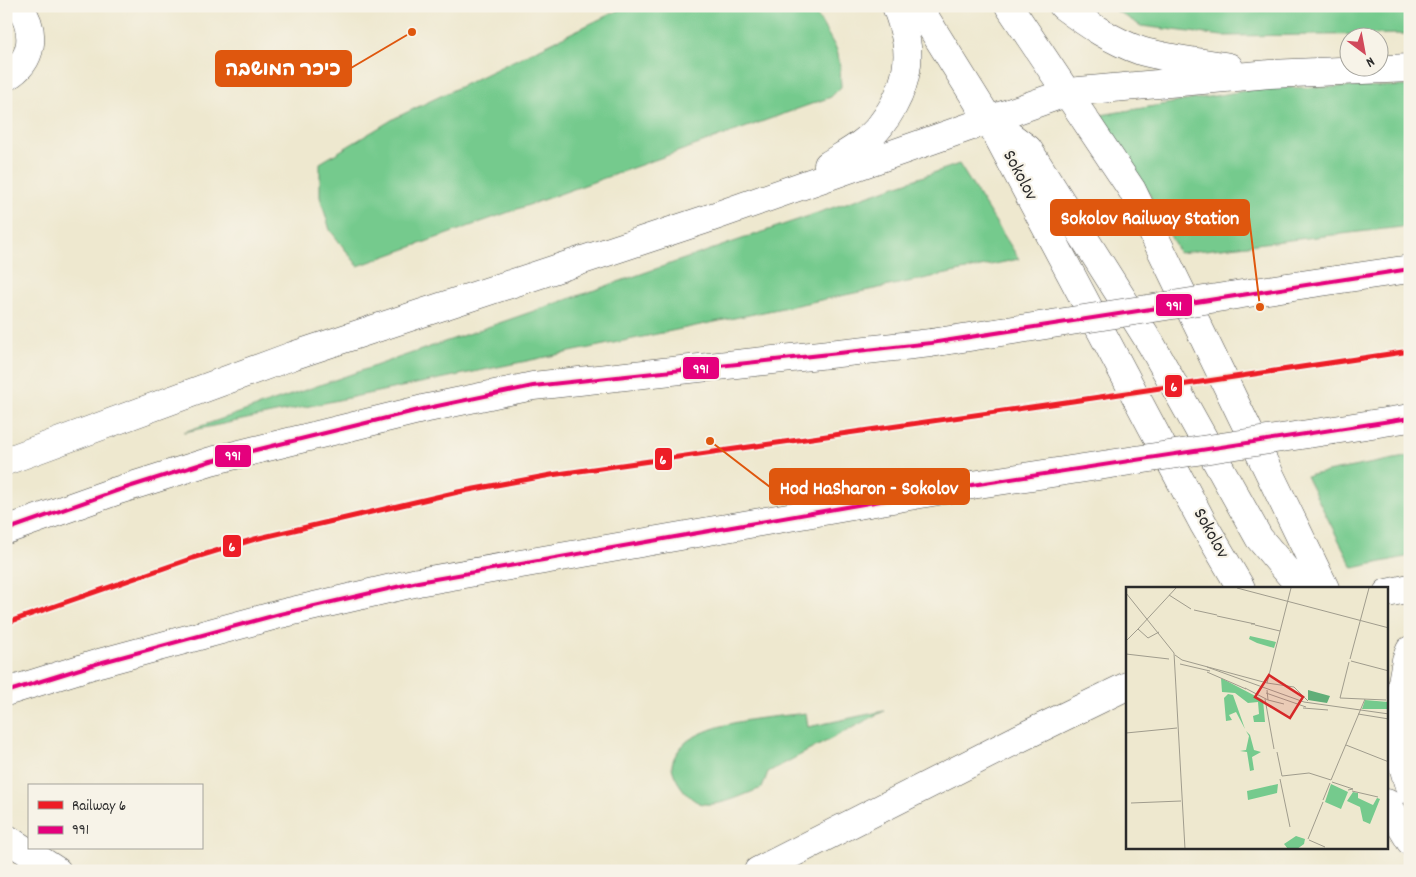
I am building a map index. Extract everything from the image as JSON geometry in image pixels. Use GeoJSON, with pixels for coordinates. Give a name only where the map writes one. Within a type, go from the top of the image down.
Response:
{"type":"FeatureCollection","features":[{"type":"Feature","properties":{"kind":"main road"},"geometry":{"type":"LineString","coordinates":[[6,77],[16,72],[25,60],[30,45],[31,30],[26,16],[19,6]]}},
{"type":"Feature","properties":{"kind":"main road"},"geometry":{"type":"LineString","coordinates":[[788,191],[858,146],[880,127],[897,99],[908,65],[906,40],[896,6]]}},
{"type":"Feature","properties":{"kind":"main road","name":"Sokolov"},"geometry":{"type":"LineString","coordinates":[[918,6],[989,120],[1199,517],[1240,587]]}},
{"type":"Feature","properties":{"kind":"main road"},"geometry":{"type":"LineString","coordinates":[[1009,6],[1132,190],[1325,587]]}},
{"type":"Feature","properties":{"kind":"main road"},"geometry":{"type":"LineString","coordinates":[[1063,6],[1097,31],[1140,50],[1168,58],[1270,74]]}},
{"type":"Feature","properties":{"kind":"main road"},"geometry":{"type":"LineString","coordinates":[[6,461],[292,356],[788,191],[1068,92],[1270,74],[1410,68]]}},
{"type":"Feature","properties":{"kind":"main road"},"geometry":{"type":"LineString","coordinates":[[989,120],[1028,149],[1151,344],[1259,538],[1291,576],[1308,587]]}},
{"type":"Feature","properties":{"kind":"main road"},"geometry":{"type":"LineString","coordinates":[[6,530],[116,491],[211,461],[423,409],[533,386],[931,342],[1410,269]]}},
{"type":"Feature","properties":{"kind":"main road"},"geometry":{"type":"LineString","coordinates":[[6,692],[99,663],[270,617],[418,582],[972,485],[1410,418]]}},
{"type":"Feature","properties":{"kind":"main road"},"geometry":{"type":"LineString","coordinates":[[1388,593],[1410,588]]}},
{"type":"Feature","properties":{"kind":"main road"},"geometry":{"type":"LineString","coordinates":[[1410,650],[1390,726],[1410,790]]}},
{"type":"Feature","properties":{"kind":"main road"},"geometry":{"type":"LineString","coordinates":[[758,871],[1126,686]]}},
{"type":"Feature","properties":{"kind":"main road"},"geometry":{"type":"LineString","coordinates":[[1388,805],[1410,841]]}},
{"type":"Feature","properties":{"kind":"main road"},"geometry":{"type":"LineString","coordinates":[[6,838],[57,871]]}},
{"type":"Feature","properties":{"kind":"green space"},"geometry":{"type":"Polygon","coordinates":[[[627,6],[812,6],[837,50],[841,87],[831,97],[358,266],[330,230],[320,197],[320,163],[395,118],[627,6]]]}},
{"type":"Feature","properties":{"kind":"green space"},"geometry":{"type":"Polygon","coordinates":[[[1109,6],[1410,6],[1410,34],[1388,34],[1388,28],[1338,28],[1338,35],[1222,36],[1141,26],[1109,6]]]}},
{"type":"Feature","properties":{"kind":"green space"},"geometry":{"type":"Polygon","coordinates":[[[1410,86],[1410,226],[1179,253],[1146,188],[1101,115],[1261,88],[1410,86]]]}},
{"type":"Feature","properties":{"kind":"green space"},"geometry":{"type":"Polygon","coordinates":[[[959,164],[1019,259],[184,432],[959,164]]]}},
{"type":"Feature","properties":{"kind":"green space"},"geometry":{"type":"Polygon","coordinates":[[[1410,456],[1410,556],[1353,568],[1306,476],[1410,456]]]}},
{"type":"Feature","properties":{"kind":"green space"},"geometry":{"type":"Polygon","coordinates":[[[884,711],[768,772],[762,788],[719,803],[704,804],[693,799],[678,783],[673,770],[674,757],[686,742],[705,732],[733,723],[806,713],[808,727],[884,711]]]}},
{"type":"Feature","properties":{"kind":"rail line","name":"6"},"geometry":{"type":"LineString","coordinates":[[6,623],[193,558],[255,539],[458,492],[551,475],[1410,351]]}},
{"type":"Feature","properties":{"kind":"transit line","name":"991"},"geometry":{"type":"LineString","coordinates":[[6,530],[116,491],[211,461],[423,409],[533,386],[931,343],[1410,269]]}},
{"type":"Feature","properties":{"kind":"transit line","name":"991"},"geometry":{"type":"LineString","coordinates":[[6,692],[99,663],[280,614],[418,582],[972,485],[1410,418]]}},
{"type":"Feature","properties":{"kind":"place","name":"כיכר המושבה"},"geometry":{"type":"Point","coordinates":[412,32]}},
{"type":"Feature","properties":{"kind":"place","name":"Sokolov Railway Station"},"geometry":{"type":"Point","coordinates":[1260,307]}},
{"type":"Feature","properties":{"kind":"place","name":"Hod HaSharon - Sokolov"},"geometry":{"type":"Point","coordinates":[710,441]}}]}
